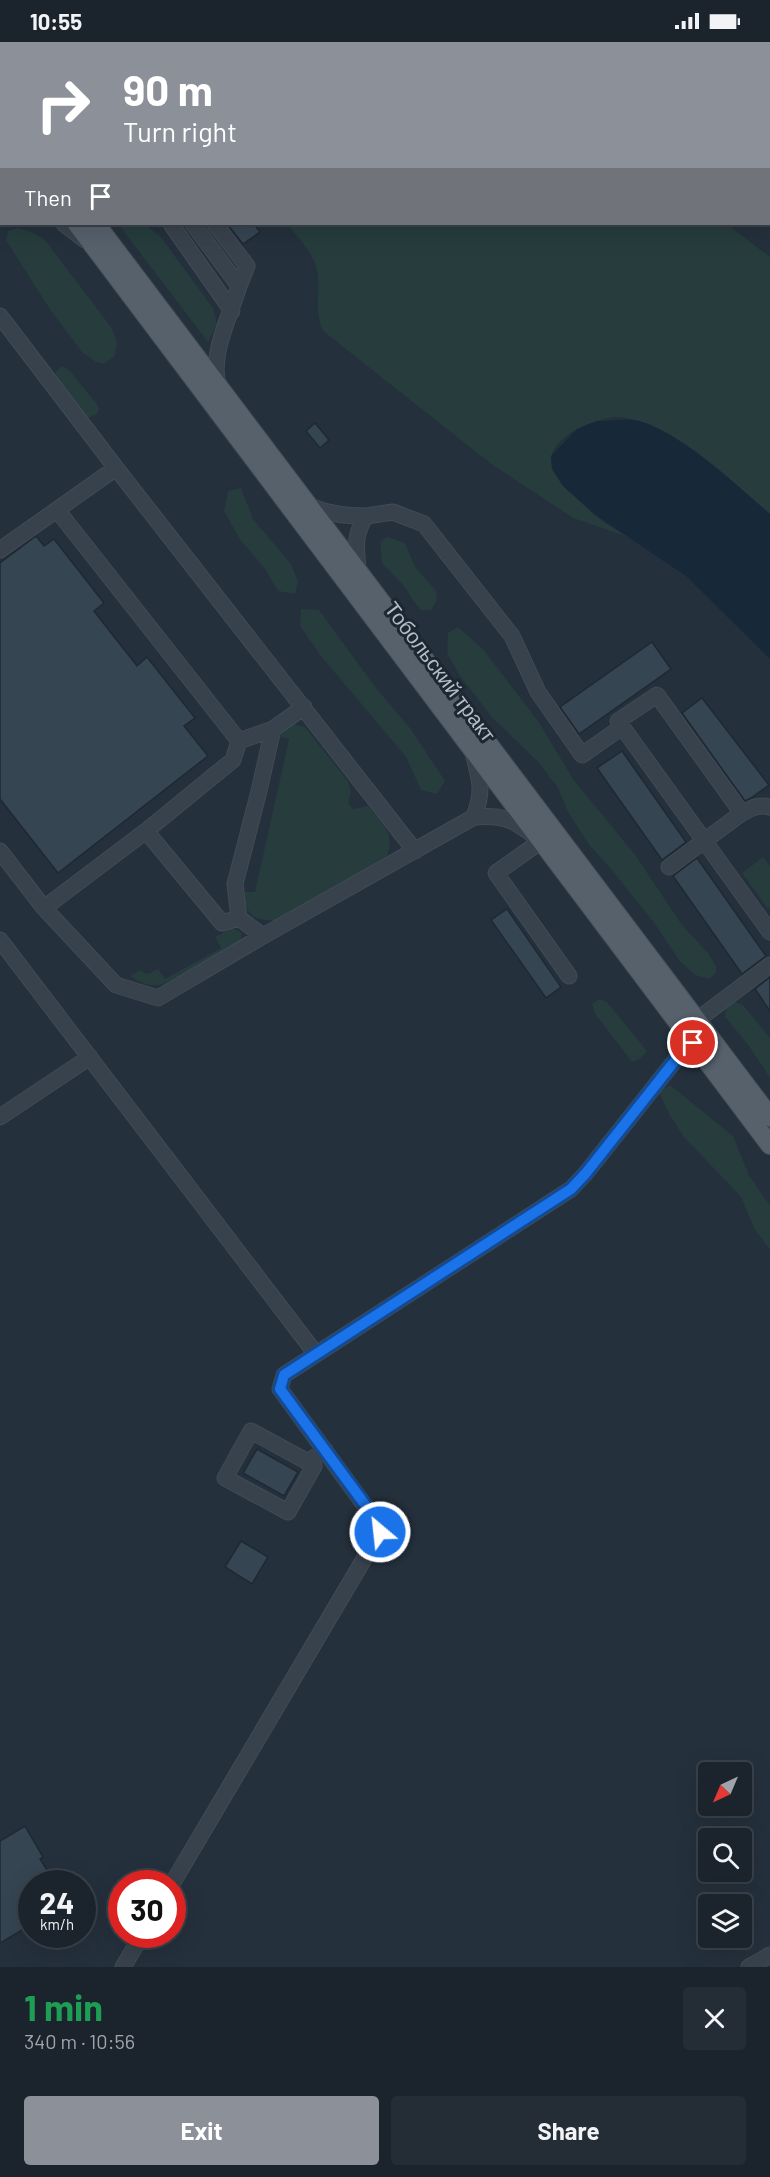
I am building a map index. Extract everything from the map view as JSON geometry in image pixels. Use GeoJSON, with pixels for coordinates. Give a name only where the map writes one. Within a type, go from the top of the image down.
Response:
{"type":"FeatureCollection","features":[{"type":"Feature","properties":{"kind":"main road","name":"Тобольский тракт"},"geometry":{"type":"LineString","coordinates":[[78,225],[770,1145]]}},
{"type":"Feature","properties":{"kind":"main road","name":"Тобольский тракт"},"geometry":{"type":"LineString","coordinates":[[97,225],[770,1117]]}},
{"type":"Feature","properties":{"kind":"street"},"geometry":{"type":"LineString","coordinates":[[65,225],[97,250]]}},
{"type":"Feature","properties":{"kind":"street"},"geometry":{"type":"LineString","coordinates":[[172,225],[232,311]]}},
{"type":"Feature","properties":{"kind":"street"},"geometry":{"type":"LineString","coordinates":[[194,225],[239,286]]}},
{"type":"Feature","properties":{"kind":"street"},"geometry":{"type":"LineString","coordinates":[[217,225],[247,266],[217,357],[218,385]]}},
{"type":"Feature","properties":{"kind":"street"},"geometry":{"type":"LineString","coordinates":[[0,316],[415,850]]}},
{"type":"Feature","properties":{"kind":"street"},"geometry":{"type":"LineString","coordinates":[[0,550],[116,468]]}},
{"type":"Feature","properties":{"kind":"street"},"geometry":{"type":"LineString","coordinates":[[310,506],[342,516],[366,516],[393,512],[424,524],[512,636],[538,692],[582,755],[622,727]]}},
{"type":"Feature","properties":{"kind":"street"},"geometry":{"type":"LineString","coordinates":[[57,510],[239,741]]}},
{"type":"Feature","properties":{"kind":"street"},"geometry":{"type":"LineString","coordinates":[[358,569],[355,543],[358,529],[366,516]]}},
{"type":"Feature","properties":{"kind":"street"},"geometry":{"type":"LineString","coordinates":[[742,813],[657,695],[618,721],[770,932]]}},
{"type":"Feature","properties":{"kind":"street"},"geometry":{"type":"LineString","coordinates":[[239,741],[273,729],[304,707]]}},
{"type":"Feature","properties":{"kind":"street"},"geometry":{"type":"LineString","coordinates":[[263,936],[239,918],[235,884],[273,729]]}},
{"type":"Feature","properties":{"kind":"street"},"geometry":{"type":"LineString","coordinates":[[44,908],[146,831],[233,760],[239,741]]}},
{"type":"Feature","properties":{"kind":"street"},"geometry":{"type":"LineString","coordinates":[[472,750],[480,778],[481,798],[474,817]]}},
{"type":"Feature","properties":{"kind":"street"},"geometry":{"type":"LineString","coordinates":[[669,867],[742,813],[753,807],[763,805],[770,807]]}},
{"type":"Feature","properties":{"kind":"street"},"geometry":{"type":"LineString","coordinates":[[0,851],[44,908],[116,985],[158,998],[474,817],[492,815],[514,820],[541,841],[496,873],[569,976]]}},
{"type":"Feature","properties":{"kind":"street"},"geometry":{"type":"LineString","coordinates":[[146,831],[222,923],[239,918]]}},
{"type":"Feature","properties":{"kind":"street"},"geometry":{"type":"LineString","coordinates":[[0,940],[316,1354]]}},
{"type":"Feature","properties":{"kind":"street"},"geometry":{"type":"LineString","coordinates":[[697,1020],[770,965]]}},
{"type":"Feature","properties":{"kind":"street"},"geometry":{"type":"LineString","coordinates":[[180,1870],[380,1532],[380,1525],[280,1389],[284,1375],[571,1189],[681,1053],[693,1043]]}},
{"type":"Feature","properties":{"kind":"street"},"geometry":{"type":"LineString","coordinates":[[0,1117],[90,1057]]}},
{"type":"Feature","properties":{"kind":"street"},"geometry":{"type":"LineString","coordinates":[[251,1431],[308,1462],[314,1466],[288,1512],[225,1478],[251,1431]]}},
{"type":"Feature","properties":{"kind":"street"},"geometry":{"type":"LineString","coordinates":[[308,1462],[325,1450]]}},
{"type":"Feature","properties":{"kind":"street"},"geometry":{"type":"LineString","coordinates":[[123,1967],[134,1948]]}},
{"type":"Feature","properties":{"kind":"street"},"geometry":{"type":"LineString","coordinates":[[749,1967],[770,1955]]}},
{"type":"Feature","properties":{"kind":"green space"},"geometry":{"type":"Polygon","coordinates":[[[119,225],[145,225],[160,236],[213,308],[217,324],[208,342],[119,225]]]}},
{"type":"Feature","properties":{"kind":"green space"},"geometry":{"type":"Polygon","coordinates":[[[288,225],[728,225],[770,257],[770,514],[689,447],[653,426],[618,417],[585,425],[564,438],[556,446],[552,456],[552,466],[564,483],[594,514],[628,537],[573,518],[490,463],[323,331],[318,307],[318,274],[314,260],[288,225]]]}},
{"type":"Feature","properties":{"kind":"green space"},"geometry":{"type":"Polygon","coordinates":[[[18,228],[32,232],[45,240],[111,327],[117,341],[115,356],[104,364],[96,362],[82,352],[49,308],[6,240],[8,231],[18,228]]]}},
{"type":"Feature","properties":{"kind":"green space"},"geometry":{"type":"Polygon","coordinates":[[[62,366],[70,371],[96,403],[99,408],[97,414],[88,418],[81,412],[55,377],[56,371],[62,366]]]}},
{"type":"Feature","properties":{"kind":"green space"},"geometry":{"type":"Polygon","coordinates":[[[241,488],[253,519],[291,564],[298,581],[295,594],[278,591],[265,569],[239,538],[224,511],[228,491],[241,488]]]}},
{"type":"Feature","properties":{"kind":"green space"},"geometry":{"type":"Polygon","coordinates":[[[387,537],[405,543],[415,567],[436,591],[437,600],[431,610],[421,610],[405,587],[382,563],[380,542],[387,537]]]}},
{"type":"Feature","properties":{"kind":"green space"},"geometry":{"type":"Polygon","coordinates":[[[301,609],[319,610],[376,688],[410,728],[445,781],[437,794],[421,790],[406,757],[320,655],[300,626],[301,609]]]}},
{"type":"Feature","properties":{"kind":"green space"},"geometry":{"type":"Polygon","coordinates":[[[458,627],[483,649],[538,721],[573,779],[636,856],[682,925],[708,953],[716,966],[716,973],[709,979],[695,975],[679,960],[655,924],[590,846],[569,814],[558,788],[540,764],[491,716],[460,676],[447,653],[448,633],[458,627]]]}},
{"type":"Feature","properties":{"kind":"green space"},"geometry":{"type":"Polygon","coordinates":[[[294,724],[305,727],[348,781],[351,792],[348,803],[353,809],[368,806],[383,823],[389,834],[389,848],[387,856],[276,920],[256,918],[246,906],[243,892],[255,892],[289,739],[277,736],[282,728],[294,724]]]}},
{"type":"Feature","properties":{"kind":"green space"},"geometry":{"type":"Polygon","coordinates":[[[763,857],[770,866],[770,907],[768,909],[742,873],[763,857]]]}},
{"type":"Feature","properties":{"kind":"green space"},"geometry":{"type":"Polygon","coordinates":[[[232,928],[241,932],[241,939],[236,945],[164,984],[146,984],[130,976],[140,970],[147,974],[158,969],[165,979],[221,948],[215,937],[232,928]]]}},
{"type":"Feature","properties":{"kind":"green space"},"geometry":{"type":"Polygon","coordinates":[[[599,999],[607,1002],[647,1051],[640,1059],[632,1062],[595,1014],[592,1004],[599,999]]]}},
{"type":"Feature","properties":{"kind":"green space"},"geometry":{"type":"Polygon","coordinates":[[[733,1001],[743,1005],[770,1038],[770,1078],[749,1046],[725,1017],[726,1006],[733,1001]]]}},
{"type":"Feature","properties":{"kind":"green space"},"geometry":{"type":"Polygon","coordinates":[[[670,1085],[733,1136],[749,1175],[770,1206],[770,1250],[754,1228],[741,1197],[684,1137],[669,1114],[659,1092],[670,1085]]]}},
{"type":"Feature","properties":{"kind":"water"},"geometry":{"type":"Polygon","coordinates":[[[597,421],[639,421],[656,427],[708,461],[770,514],[770,659],[686,576],[594,514],[563,486],[552,469],[551,456],[577,429],[597,421]]]}},
{"type":"Feature","properties":{"kind":"building"},"geometry":{"type":"Polygon","coordinates":[[[228,225],[255,225],[260,232],[243,244],[228,225]]]}},
{"type":"Feature","properties":{"kind":"building"},"geometry":{"type":"Polygon","coordinates":[[[315,423],[329,440],[320,448],[306,431],[315,423]]]}},
{"type":"Feature","properties":{"kind":"building"},"geometry":{"type":"Polygon","coordinates":[[[36,536],[44,546],[54,539],[104,603],[94,611],[137,666],[147,657],[195,718],[184,726],[208,756],[58,873],[0,799],[0,563],[36,536]]]}},
{"type":"Feature","properties":{"kind":"building"},"geometry":{"type":"Polygon","coordinates":[[[652,642],[671,669],[579,734],[560,707],[652,642]]]}},
{"type":"Feature","properties":{"kind":"building"},"geometry":{"type":"Polygon","coordinates":[[[702,698],[769,785],[745,801],[682,713],[702,698]]]}},
{"type":"Feature","properties":{"kind":"building"},"geometry":{"type":"Polygon","coordinates":[[[622,751],[686,842],[662,860],[597,768],[622,751]]]}},
{"type":"Feature","properties":{"kind":"building"},"geometry":{"type":"Polygon","coordinates":[[[697,858],[766,956],[742,974],[673,876],[697,858]]]}},
{"type":"Feature","properties":{"kind":"building"},"geometry":{"type":"Polygon","coordinates":[[[507,909],[561,987],[546,998],[491,920],[507,909]]]}},
{"type":"Feature","properties":{"kind":"building"},"geometry":{"type":"Polygon","coordinates":[[[770,977],[770,1011],[755,989],[770,977]]]}},
{"type":"Feature","properties":{"kind":"building"},"geometry":{"type":"Polygon","coordinates":[[[257,1449],[298,1472],[284,1496],[243,1473],[257,1449]]]}},
{"type":"Feature","properties":{"kind":"building"},"geometry":{"type":"Polygon","coordinates":[[[241,1541],[268,1557],[252,1584],[225,1567],[241,1541]]]}},
{"type":"Feature","properties":{"kind":"building"},"geometry":{"type":"Polygon","coordinates":[[[25,1826],[43,1857],[40,1859],[47,1870],[18,1870],[18,1932],[0,1943],[0,1841],[25,1826]]]}},
{"type":"Feature","properties":{"kind":"route"},"geometry":{"type":"LineString","coordinates":[[380,1532],[380,1525],[280,1389],[284,1375],[560,1198],[586,1173],[681,1053],[693,1043]]}}]}
